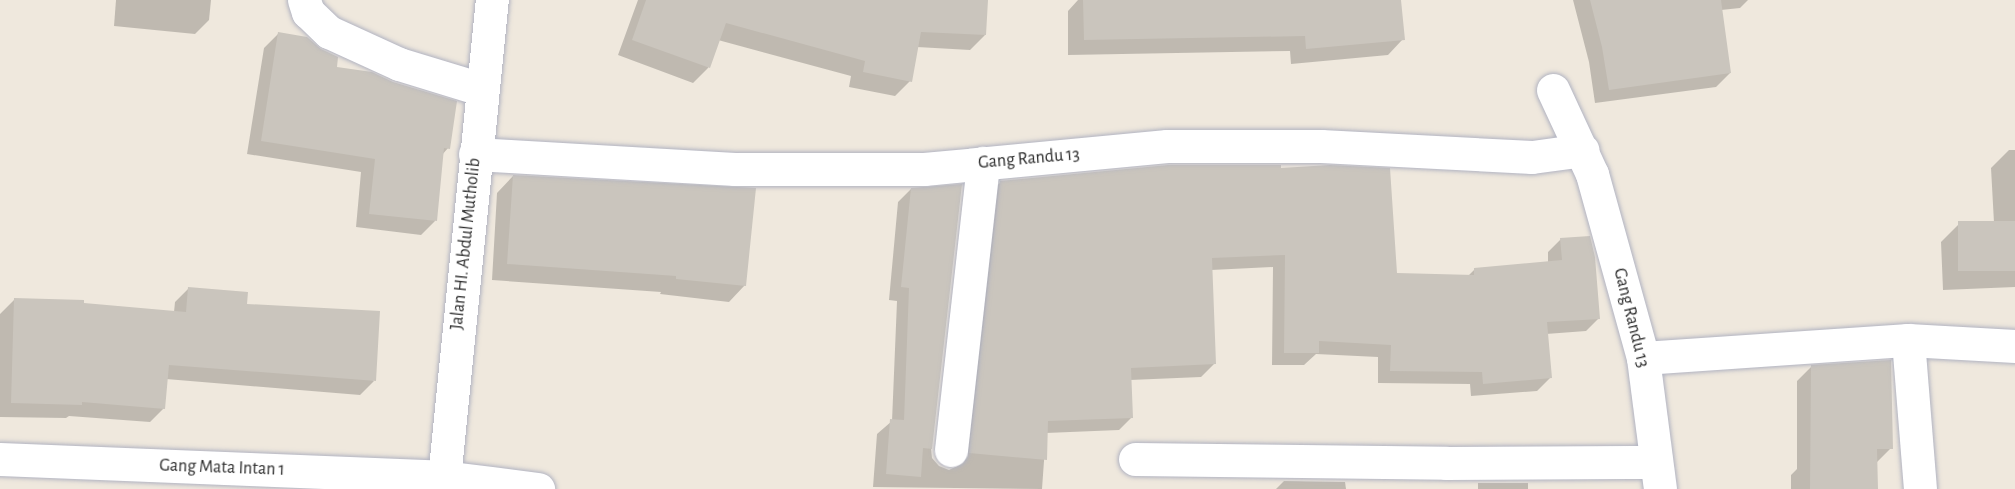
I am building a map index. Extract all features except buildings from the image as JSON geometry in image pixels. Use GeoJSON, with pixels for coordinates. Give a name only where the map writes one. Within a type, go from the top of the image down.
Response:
{"type":"FeatureCollection","features":[{"type":"Feature","properties":{"kind":"street"},"geometry":{"type":"LineString","coordinates":[[304,0],[308,12],[329,32],[399,64],[481,89]]}},
{"type":"Feature","properties":{"kind":"street","name":"Jalan HI. Abdul Mutholib"},"geometry":{"type":"LineString","coordinates":[[443,483],[481,89],[492,0]]}},
{"type":"Feature","properties":{"kind":"street","name":"Gang Randu 13"},"geometry":{"type":"LineString","coordinates":[[1553,90],[1583,150],[1592,174],[1643,358],[1657,475]]}},
{"type":"Feature","properties":{"kind":"street","name":"Gang Randu 13"},"geometry":{"type":"LineString","coordinates":[[476,154],[735,169],[924,169],[1167,146],[1321,146],[1532,157],[1583,150]]}},
{"type":"Feature","properties":{"kind":"street"},"geometry":{"type":"LineString","coordinates":[[951,450],[983,163]]}},
{"type":"Feature","properties":{"kind":"street"},"geometry":{"type":"LineString","coordinates":[[1908,340],[1920,489]]}},
{"type":"Feature","properties":{"kind":"street"},"geometry":{"type":"LineString","coordinates":[[1643,358],[1908,340],[2015,346]]}},
{"type":"Feature","properties":{"kind":"street","name":"Gang Mata Intan 1"},"geometry":{"type":"LineString","coordinates":[[0,459],[538,489]]}},
{"type":"Feature","properties":{"kind":"street"},"geometry":{"type":"LineString","coordinates":[[1135,459],[1446,463],[1657,475]]}}]}
